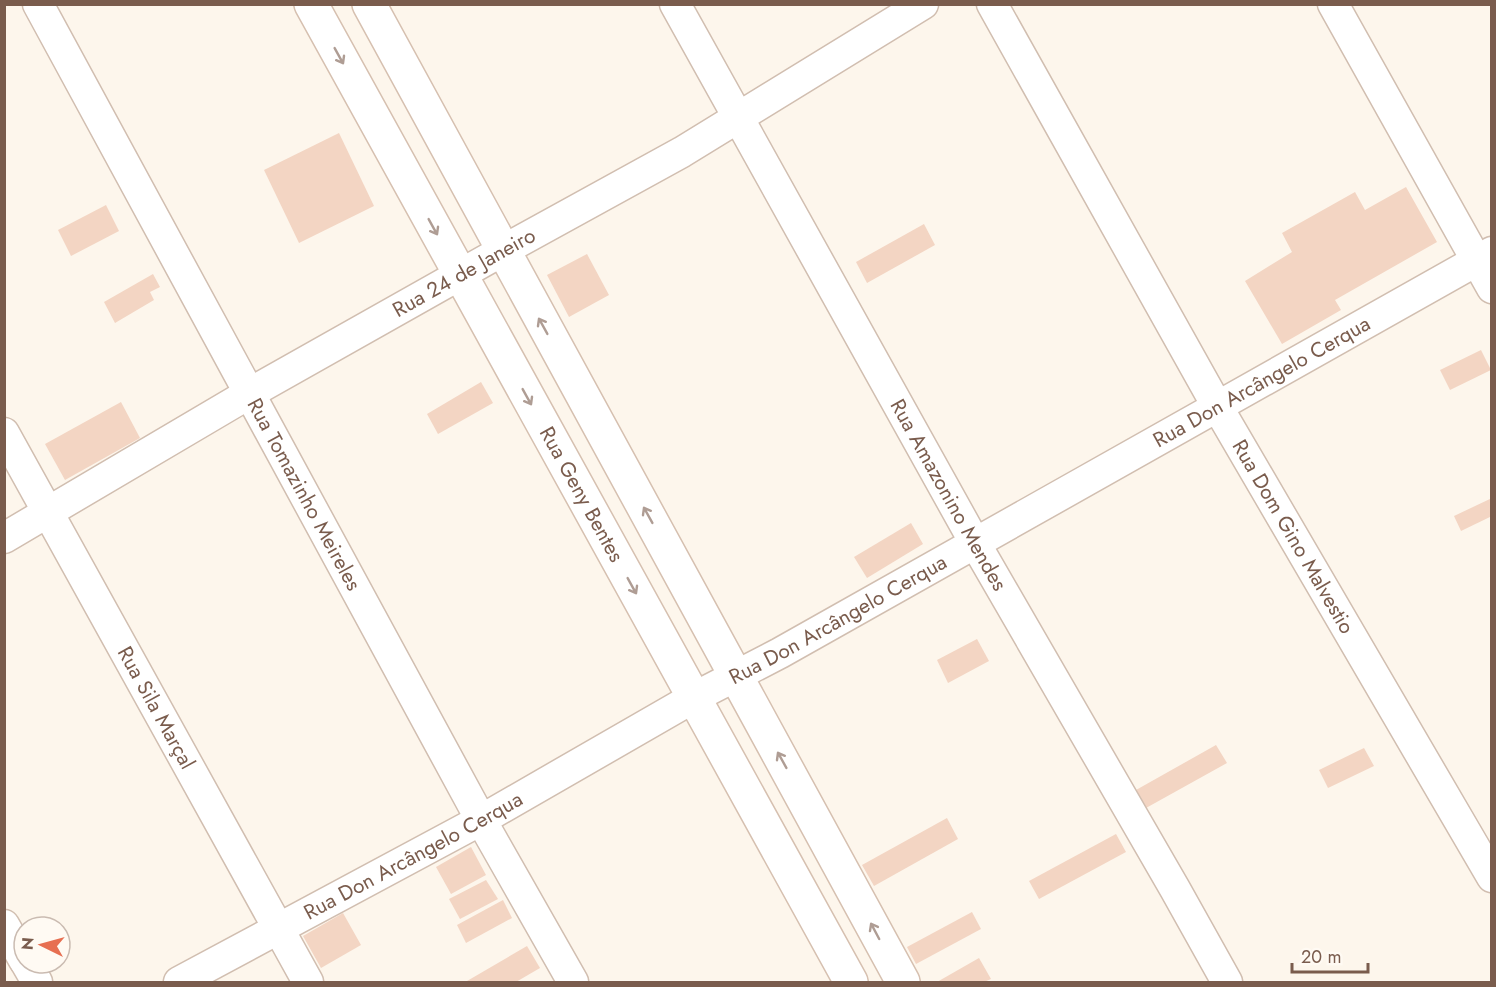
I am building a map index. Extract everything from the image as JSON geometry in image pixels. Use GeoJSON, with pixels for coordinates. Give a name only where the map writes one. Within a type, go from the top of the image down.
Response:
{"type":"FeatureCollection","features":[{"type":"Feature","properties":{"kind":"street","name":"Rua Tomazinho Meireles"},"geometry":{"type":"LineString","coordinates":[[38,4],[481,820],[573,982]]}},
{"type":"Feature","properties":{"kind":"street","name":"Rua Geny Bentes"},"geometry":{"type":"LineString","coordinates":[[311,4],[850,982]]}},
{"type":"Feature","properties":{"kind":"street"},"geometry":{"type":"LineString","coordinates":[[369,4],[903,982]]}},
{"type":"Feature","properties":{"kind":"street","name":"Rua Amazonino Mendes"},"geometry":{"type":"LineString","coordinates":[[675,4],[975,543],[1176,889],[1227,982]]}},
{"type":"Feature","properties":{"kind":"street","name":"Rua 24 de Janeiro"},"geometry":{"type":"LineString","coordinates":[[4,538],[250,393],[682,152],[923,4]]}},
{"type":"Feature","properties":{"kind":"street","name":"Rua Dom Gino Malvestio"},"geometry":{"type":"LineString","coordinates":[[992,4],[1217,406],[1491,877]]}},
{"type":"Feature","properties":{"kind":"street"},"geometry":{"type":"LineString","coordinates":[[1333,4],[1484,256],[1491,288]]}},
{"type":"Feature","properties":{"kind":"street","name":"Rua Don Arcângelo Cerqua"},"geometry":{"type":"LineString","coordinates":[[179,982],[481,820],[693,698],[737,676],[1484,256]]}},
{"type":"Feature","properties":{"kind":"street","name":"Rua Sila Marçal"},"geometry":{"type":"LineString","coordinates":[[4,433],[308,982]]}},
{"type":"Feature","properties":{"kind":"street"},"geometry":{"type":"LineString","coordinates":[[4,925],[12,939]]}},
{"type":"Feature","properties":{"kind":"building"},"geometry":{"type":"Polygon","coordinates":[[[339,133],[374,206],[299,243],[264,170],[339,133]]]}},
{"type":"Feature","properties":{"kind":"building"},"geometry":{"type":"Polygon","coordinates":[[[1406,187],[1437,242],[1335,300],[1341,310],[1282,344],[1245,281],[1292,252],[1282,233],[1355,192],[1365,210],[1406,187]]]}},
{"type":"Feature","properties":{"kind":"building"},"geometry":{"type":"Polygon","coordinates":[[[106,205],[119,231],[71,256],[58,230],[106,205]]]}},
{"type":"Feature","properties":{"kind":"building"},"geometry":{"type":"Polygon","coordinates":[[[924,224],[935,245],[867,283],[856,262],[924,224]]]}},
{"type":"Feature","properties":{"kind":"building"},"geometry":{"type":"Polygon","coordinates":[[[587,254],[609,295],[569,317],[547,275],[587,254]]]}},
{"type":"Feature","properties":{"kind":"building"},"geometry":{"type":"Polygon","coordinates":[[[153,274],[160,287],[150,292],[154,300],[115,323],[104,302],[153,274]]]}},
{"type":"Feature","properties":{"kind":"building"},"geometry":{"type":"Polygon","coordinates":[[[1481,350],[1491,370],[1450,390],[1440,370],[1481,350]]]}},
{"type":"Feature","properties":{"kind":"building"},"geometry":{"type":"Polygon","coordinates":[[[481,382],[493,403],[438,434],[427,414],[481,382]]]}},
{"type":"Feature","properties":{"kind":"building"},"geometry":{"type":"Polygon","coordinates":[[[121,402],[140,438],[65,480],[45,444],[121,402]]]}},
{"type":"Feature","properties":{"kind":"building"},"geometry":{"type":"Polygon","coordinates":[[[1492,498],[1492,516],[1461,531],[1454,516],[1492,498]]]}},
{"type":"Feature","properties":{"kind":"building"},"geometry":{"type":"Polygon","coordinates":[[[911,523],[923,544],[867,578],[854,557],[911,523]]]}},
{"type":"Feature","properties":{"kind":"building"},"geometry":{"type":"Polygon","coordinates":[[[977,639],[989,661],[948,683],[937,660],[977,639]]]}},
{"type":"Feature","properties":{"kind":"building"},"geometry":{"type":"Polygon","coordinates":[[[1216,745],[1227,763],[1146,808],[1136,790],[1216,745]]]}},
{"type":"Feature","properties":{"kind":"building"},"geometry":{"type":"Polygon","coordinates":[[[1364,748],[1374,766],[1328,788],[1319,770],[1364,748]]]}},
{"type":"Feature","properties":{"kind":"building"},"geometry":{"type":"Polygon","coordinates":[[[947,818],[958,839],[874,886],[862,865],[947,818]]]}},
{"type":"Feature","properties":{"kind":"building"},"geometry":{"type":"Polygon","coordinates":[[[1116,834],[1126,852],[1039,899],[1029,881],[1116,834]]]}},
{"type":"Feature","properties":{"kind":"building"},"geometry":{"type":"Polygon","coordinates":[[[471,847],[486,875],[451,894],[436,867],[471,847]]]}},
{"type":"Feature","properties":{"kind":"building"},"geometry":{"type":"Polygon","coordinates":[[[486,880],[498,899],[460,919],[449,899],[486,880]]]}},
{"type":"Feature","properties":{"kind":"building"},"geometry":{"type":"Polygon","coordinates":[[[503,900],[512,918],[466,943],[457,925],[503,900]]]}},
{"type":"Feature","properties":{"kind":"building"},"geometry":{"type":"Polygon","coordinates":[[[972,912],[981,929],[916,964],[907,947],[972,912]]]}},
{"type":"Feature","properties":{"kind":"building"},"geometry":{"type":"Polygon","coordinates":[[[343,913],[361,945],[321,968],[303,936],[343,913]]]}},
{"type":"Feature","properties":{"kind":"building"},"geometry":{"type":"Polygon","coordinates":[[[527,946],[540,968],[516,982],[467,981],[527,946]]]}},
{"type":"Feature","properties":{"kind":"building"},"geometry":{"type":"Polygon","coordinates":[[[979,958],[991,979],[984,982],[937,982],[979,958]]]}}]}
